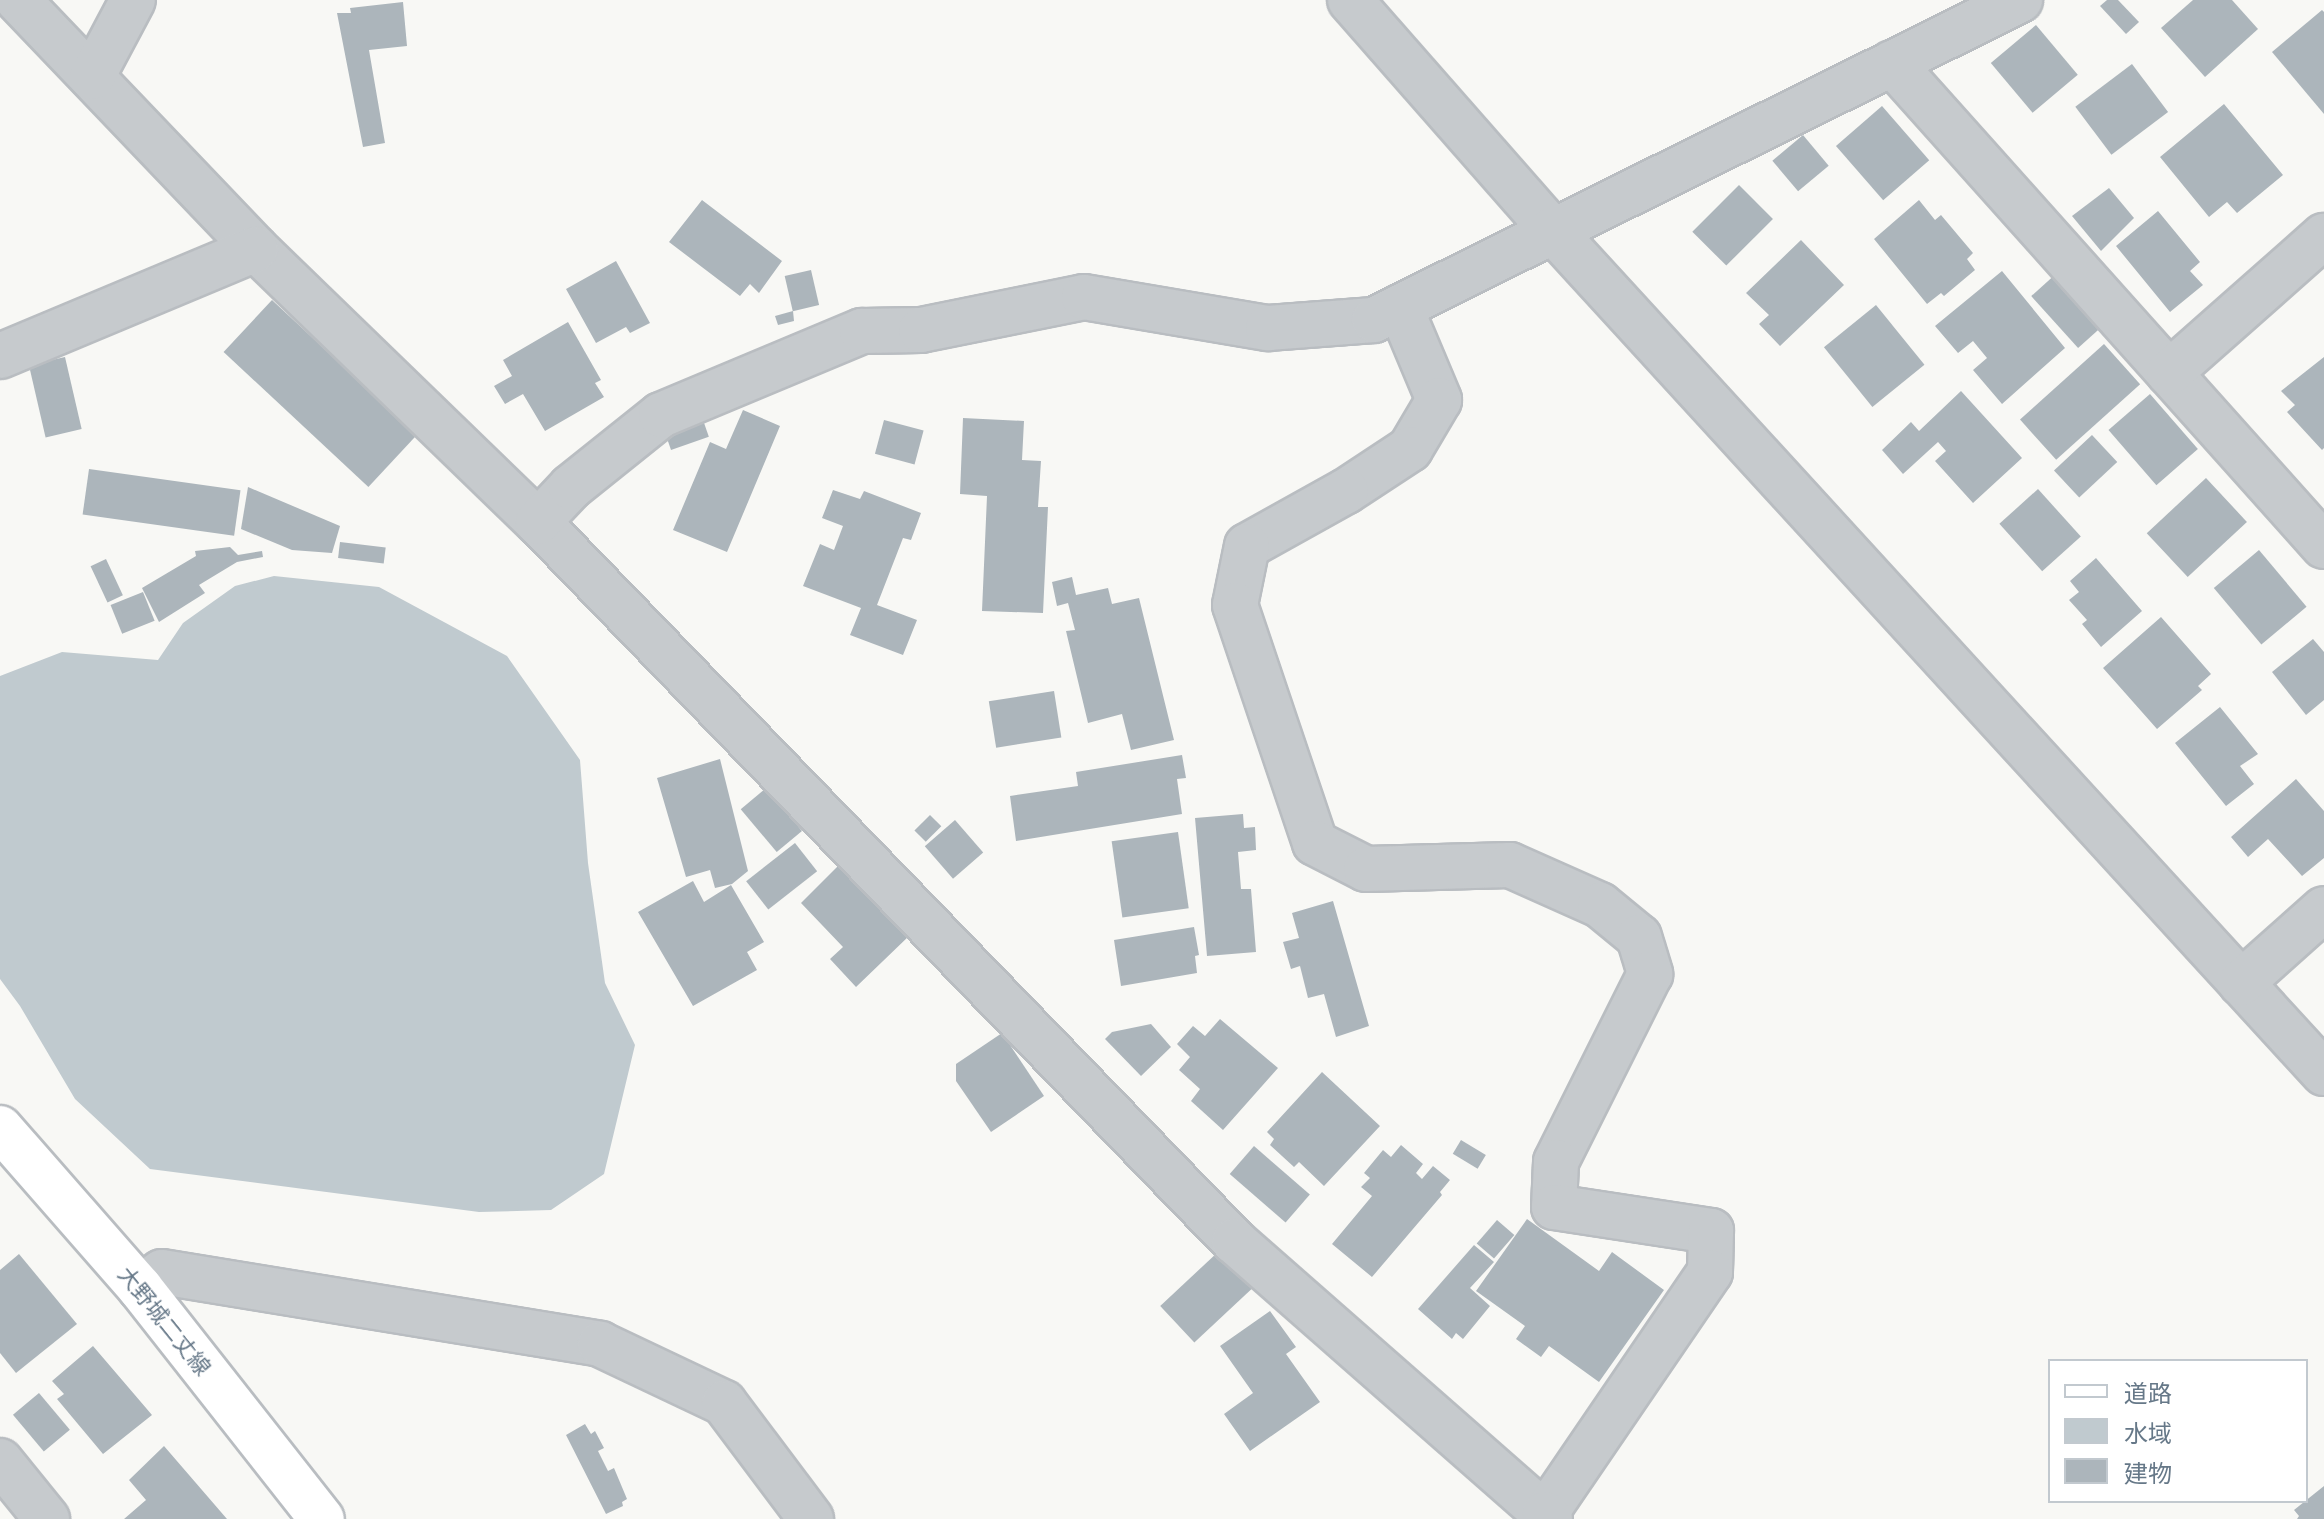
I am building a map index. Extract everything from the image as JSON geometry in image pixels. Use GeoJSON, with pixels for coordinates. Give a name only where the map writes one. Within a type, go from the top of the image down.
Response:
{"type":"FeatureCollection","features":[{"type":"Feature","properties":{"kind":"main road","name":"大野城二丈線"},"geometry":{"type":"LineString","coordinates":[[0,1128],[140,1288],[322,1519]]}},
{"type":"Feature","properties":{"kind":"street"},"geometry":{"type":"LineString","coordinates":[[18,0],[256,249],[538,522],[1234,1241],[1548,1516],[1710,1272],[1711,1231],[1554,1207],[1556,1162],[1650,974],[1639,937],[1600,905],[1510,865],[1366,869],[1315,843],[1235,605],[1247,546],[1346,491],[1410,449],[1439,400],[1400,307]]}},
{"type":"Feature","properties":{"kind":"street"},"geometry":{"type":"LineString","coordinates":[[92,77],[133,0]]}},
{"type":"Feature","properties":{"kind":"street"},"geometry":{"type":"LineString","coordinates":[[1350,0],[1552,230],[2324,1073]]}},
{"type":"Feature","properties":{"kind":"street"},"geometry":{"type":"LineString","coordinates":[[538,522],[571,487],[661,415],[862,331],[921,330],[1084,297],[1268,328],[1374,320],[1892,63],[1954,14],[2020,0]]}},
{"type":"Feature","properties":{"kind":"street"},"geometry":{"type":"LineString","coordinates":[[1892,63],[2324,546]]}},
{"type":"Feature","properties":{"kind":"street"},"geometry":{"type":"LineString","coordinates":[[2169,373],[2324,236]]}},
{"type":"Feature","properties":{"kind":"street"},"geometry":{"type":"LineString","coordinates":[[0,356],[256,249]]}},
{"type":"Feature","properties":{"kind":"street"},"geometry":{"type":"LineString","coordinates":[[2241,983],[2324,909]]}},
{"type":"Feature","properties":{"kind":"street"},"geometry":{"type":"LineString","coordinates":[[140,1288],[162,1272],[600,1344],[724,1403],[811,1519]]}},
{"type":"Feature","properties":{"kind":"street"},"geometry":{"type":"LineString","coordinates":[[0,1461],[47,1519]]}},
{"type":"Feature","properties":{"kind":"water"},"geometry":{"type":"Polygon","coordinates":[[[274,576],[379,587],[507,656],[580,760],[588,863],[605,983],[635,1045],[604,1174],[551,1210],[479,1212],[150,1169],[75,1099],[20,1006],[0,979],[0,676],[62,652],[158,660],[183,623],[235,586],[274,576]]]}},
{"type":"Feature","properties":{"kind":"building"},"geometry":{"type":"Polygon","coordinates":[[[2107,0],[2118,0],[2139,22],[2126,34],[2100,6],[2107,0]]]}},
{"type":"Feature","properties":{"kind":"building"},"geometry":{"type":"Polygon","coordinates":[[[2193,0],[2232,0],[2258,29],[2205,77],[2161,28],[2193,0]]]}},
{"type":"Feature","properties":{"kind":"building"},"geometry":{"type":"Polygon","coordinates":[[[403,2],[407,46],[369,50],[385,143],[363,147],[337,13],[351,13],[350,8],[403,2]]]}},
{"type":"Feature","properties":{"kind":"building"},"geometry":{"type":"Polygon","coordinates":[[[2322,10],[2324,12],[2324,114],[2272,52],[2322,10]]]}},
{"type":"Feature","properties":{"kind":"building"},"geometry":{"type":"Polygon","coordinates":[[[2036,25],[2078,75],[2033,113],[1991,63],[2036,25]]]}},
{"type":"Feature","properties":{"kind":"building"},"geometry":{"type":"Polygon","coordinates":[[[2132,64],[2168,112],[2111,155],[2075,107],[2132,64]]]}},
{"type":"Feature","properties":{"kind":"building"},"geometry":{"type":"Polygon","coordinates":[[[2224,104],[2283,175],[2237,213],[2227,202],[2209,217],[2160,157],[2224,104]]]}},
{"type":"Feature","properties":{"kind":"building"},"geometry":{"type":"Polygon","coordinates":[[[1882,106],[1929,160],[1883,200],[1836,146],[1882,106]]]}},
{"type":"Feature","properties":{"kind":"building"},"geometry":{"type":"Polygon","coordinates":[[[1803,135],[1829,166],[1798,191],[1772,161],[1803,135]]]}},
{"type":"Feature","properties":{"kind":"building"},"geometry":{"type":"Polygon","coordinates":[[[1739,185],[1773,219],[1726,266],[1692,232],[1739,185]]]}},
{"type":"Feature","properties":{"kind":"building"},"geometry":{"type":"Polygon","coordinates":[[[2109,188],[2134,218],[2101,251],[2072,216],[2109,188]]]}},
{"type":"Feature","properties":{"kind":"building"},"geometry":{"type":"Polygon","coordinates":[[[702,200],[782,261],[759,293],[750,284],[740,296],[669,242],[702,200]]]}},
{"type":"Feature","properties":{"kind":"building"},"geometry":{"type":"Polygon","coordinates":[[[1919,200],[1935,220],[1941,215],[1973,253],[1967,259],[1975,270],[1944,296],[1941,293],[1927,304],[1874,239],[1919,200]]]}},
{"type":"Feature","properties":{"kind":"building"},"geometry":{"type":"Polygon","coordinates":[[[2158,211],[2200,262],[2190,271],[2203,285],[2170,312],[2116,246],[2158,211]]]}},
{"type":"Feature","properties":{"kind":"building"},"geometry":{"type":"Polygon","coordinates":[[[1801,240],[1844,285],[1780,346],[1759,324],[1769,315],[1746,293],[1801,240]]]}},
{"type":"Feature","properties":{"kind":"building"},"geometry":{"type":"Polygon","coordinates":[[[616,261],[650,323],[630,333],[626,327],[596,343],[566,289],[616,261]]]}},
{"type":"Feature","properties":{"kind":"building"},"geometry":{"type":"Polygon","coordinates":[[[811,270],[819,305],[793,311],[785,276],[811,270]]]}},
{"type":"Feature","properties":{"kind":"building"},"geometry":{"type":"Polygon","coordinates":[[[2002,271],[2065,348],[2002,404],[1973,370],[1987,358],[1973,341],[1958,353],[1935,326],[2002,271]]]}},
{"type":"Feature","properties":{"kind":"building"},"geometry":{"type":"Polygon","coordinates":[[[2058,272],[2105,324],[2078,348],[2031,296],[2058,272]]]}},
{"type":"Feature","properties":{"kind":"building"},"geometry":{"type":"Polygon","coordinates":[[[272,300],[417,435],[368,487],[224,352],[272,300]]]}},
{"type":"Feature","properties":{"kind":"building"},"geometry":{"type":"Polygon","coordinates":[[[1876,305],[1924,365],[1872,407],[1824,347],[1876,305]]]}},
{"type":"Feature","properties":{"kind":"building"},"geometry":{"type":"Polygon","coordinates":[[[793,311],[794,321],[778,325],[775,316],[793,311]]]}},
{"type":"Feature","properties":{"kind":"building"},"geometry":{"type":"Polygon","coordinates":[[[568,322],[601,380],[595,383],[604,397],[545,431],[523,394],[505,404],[494,386],[512,376],[503,360],[568,322]]]}},
{"type":"Feature","properties":{"kind":"building"},"geometry":{"type":"Polygon","coordinates":[[[2104,344],[2140,384],[2056,460],[2020,420],[2104,344]]]}},
{"type":"Feature","properties":{"kind":"building"},"geometry":{"type":"Polygon","coordinates":[[[65,357],[82,429],[46,437],[29,365],[65,357]]]}},
{"type":"Feature","properties":{"kind":"building"},"geometry":{"type":"Polygon","coordinates":[[[2324,357],[2322,450],[2287,412],[2295,405],[2281,391],[2324,357]]]}},
{"type":"Feature","properties":{"kind":"building"},"geometry":{"type":"Polygon","coordinates":[[[1961,391],[2022,458],[1973,503],[1935,461],[1946,451],[1938,442],[1903,474],[1882,450],[1911,422],[1919,431],[1961,391]]]}},
{"type":"Feature","properties":{"kind":"building"},"geometry":{"type":"Polygon","coordinates":[[[2150,394],[2198,449],[2156,485],[2108,430],[2150,394]]]}},
{"type":"Feature","properties":{"kind":"building"},"geometry":{"type":"Polygon","coordinates":[[[743,410],[780,426],[727,552],[673,530],[710,442],[726,449],[743,410]]]}},
{"type":"Feature","properties":{"kind":"building"},"geometry":{"type":"Polygon","coordinates":[[[702,417],[709,437],[671,450],[664,430],[702,417]]]}},
{"type":"Feature","properties":{"kind":"building"},"geometry":{"type":"Polygon","coordinates":[[[963,418],[1024,421],[1022,460],[1041,461],[1038,507],[1048,507],[1043,613],[982,611],[987,496],[960,494],[963,418]]]}},
{"type":"Feature","properties":{"kind":"building"},"geometry":{"type":"Polygon","coordinates":[[[884,420],[924,431],[915,464],[875,454],[884,420]]]}},
{"type":"Feature","properties":{"kind":"building"},"geometry":{"type":"Polygon","coordinates":[[[2092,435],[2117,462],[2079,498],[2054,470],[2092,435]]]}},
{"type":"Feature","properties":{"kind":"building"},"geometry":{"type":"Polygon","coordinates":[[[89,469],[241,490],[234,536],[83,515],[89,469]]]}},
{"type":"Feature","properties":{"kind":"building"},"geometry":{"type":"Polygon","coordinates":[[[2206,478],[2247,522],[2188,577],[2147,533],[2206,478]]]}},
{"type":"Feature","properties":{"kind":"building"},"geometry":{"type":"Polygon","coordinates":[[[248,487],[340,526],[332,553],[292,550],[241,529],[248,487]]]}},
{"type":"Feature","properties":{"kind":"building"},"geometry":{"type":"Polygon","coordinates":[[[2038,489],[2081,537],[2042,571],[1999,524],[2038,489]]]}},
{"type":"Feature","properties":{"kind":"building"},"geometry":{"type":"Polygon","coordinates":[[[833,490],[860,499],[864,491],[921,513],[911,540],[903,538],[877,605],[917,620],[903,655],[850,635],[861,608],[803,586],[820,544],[834,550],[843,526],[822,518],[833,490]]]}},
{"type":"Feature","properties":{"kind":"building"},"geometry":{"type":"Polygon","coordinates":[[[340,542],[386,548],[384,563],[338,558],[340,542]]]}},
{"type":"Feature","properties":{"kind":"building"},"geometry":{"type":"Polygon","coordinates":[[[230,547],[238,555],[262,551],[263,557],[237,562],[199,585],[205,593],[159,622],[142,588],[196,556],[195,551],[230,547]]]}},
{"type":"Feature","properties":{"kind":"building"},"geometry":{"type":"Polygon","coordinates":[[[2259,550],[2307,607],[2261,645],[2214,588],[2259,550]]]}},
{"type":"Feature","properties":{"kind":"building"},"geometry":{"type":"Polygon","coordinates":[[[2096,558],[2142,611],[2101,647],[2082,624],[2087,620],[2069,600],[2079,592],[2070,581],[2096,558]]]}},
{"type":"Feature","properties":{"kind":"building"},"geometry":{"type":"Polygon","coordinates":[[[106,559],[123,595],[107,602],[91,566],[106,559]]]}},
{"type":"Feature","properties":{"kind":"building"},"geometry":{"type":"Polygon","coordinates":[[[1072,577],[1076,595],[1108,588],[1112,604],[1139,598],[1174,740],[1131,750],[1122,714],[1088,723],[1066,631],[1075,630],[1068,603],[1057,606],[1052,582],[1072,577]]]}},
{"type":"Feature","properties":{"kind":"building"},"geometry":{"type":"Polygon","coordinates":[[[143,592],[155,621],[122,634],[111,605],[143,592]]]}},
{"type":"Feature","properties":{"kind":"building"},"geometry":{"type":"Polygon","coordinates":[[[2161,617],[2211,674],[2198,686],[2202,690],[2157,729],[2103,668],[2161,617]]]}},
{"type":"Feature","properties":{"kind":"building"},"geometry":{"type":"Polygon","coordinates":[[[2313,639],[2324,652],[2324,700],[2306,715],[2272,672],[2313,639]]]}},
{"type":"Feature","properties":{"kind":"building"},"geometry":{"type":"Polygon","coordinates":[[[1054,691],[1061,737],[996,748],[989,701],[1054,691]]]}},
{"type":"Feature","properties":{"kind":"building"},"geometry":{"type":"Polygon","coordinates":[[[2220,707],[2258,754],[2240,766],[2254,784],[2226,806],[2175,743],[2220,707]]]}},
{"type":"Feature","properties":{"kind":"building"},"geometry":{"type":"Polygon","coordinates":[[[1182,755],[1186,778],[1177,779],[1182,814],[1016,841],[1010,796],[1078,786],[1076,772],[1182,755]]]}},
{"type":"Feature","properties":{"kind":"building"},"geometry":{"type":"Polygon","coordinates":[[[720,759],[748,871],[732,884],[715,888],[710,870],[686,877],[657,778],[720,759]]]}},
{"type":"Feature","properties":{"kind":"building"},"geometry":{"type":"Polygon","coordinates":[[[2296,779],[2324,811],[2324,858],[2302,876],[2268,839],[2248,857],[2231,837],[2296,779]]]}},
{"type":"Feature","properties":{"kind":"building"},"geometry":{"type":"Polygon","coordinates":[[[766,788],[802,831],[777,852],[741,809],[766,788]]]}},
{"type":"Feature","properties":{"kind":"building"},"geometry":{"type":"Polygon","coordinates":[[[1243,814],[1244,828],[1255,827],[1256,850],[1238,852],[1241,889],[1251,889],[1256,952],[1207,956],[1195,818],[1243,814]]]}},
{"type":"Feature","properties":{"kind":"building"},"geometry":{"type":"Polygon","coordinates":[[[930,815],[941,826],[926,842],[914,831],[930,815]]]}},
{"type":"Feature","properties":{"kind":"building"},"geometry":{"type":"Polygon","coordinates":[[[955,820],[983,852],[953,879],[925,846],[955,820]]]}},
{"type":"Feature","properties":{"kind":"building"},"geometry":{"type":"Polygon","coordinates":[[[1178,832],[1189,908],[1122,918],[1112,841],[1178,832]]]}},
{"type":"Feature","properties":{"kind":"building"},"geometry":{"type":"Polygon","coordinates":[[[795,843],[817,871],[768,910],[746,881],[795,843]]]}},
{"type":"Feature","properties":{"kind":"building"},"geometry":{"type":"Polygon","coordinates":[[[839,865],[909,936],[856,987],[830,959],[843,947],[801,903],[839,865]]]}},
{"type":"Feature","properties":{"kind":"building"},"geometry":{"type":"Polygon","coordinates":[[[693,881],[704,902],[731,885],[764,942],[747,952],[757,970],[693,1006],[638,912],[693,881]]]}},
{"type":"Feature","properties":{"kind":"building"},"geometry":{"type":"Polygon","coordinates":[[[1333,901],[1369,1026],[1336,1037],[1324,994],[1308,998],[1300,966],[1291,969],[1283,942],[1299,938],[1292,913],[1333,901]]]}},
{"type":"Feature","properties":{"kind":"building"},"geometry":{"type":"Polygon","coordinates":[[[1194,927],[1199,955],[1195,956],[1197,973],[1121,986],[1114,940],[1194,927]]]}},
{"type":"Feature","properties":{"kind":"building"},"geometry":{"type":"Polygon","coordinates":[[[1220,1019],[1278,1068],[1223,1130],[1191,1101],[1200,1089],[1179,1070],[1190,1057],[1177,1044],[1193,1026],[1205,1036],[1220,1019]]]}},
{"type":"Feature","properties":{"kind":"building"},"geometry":{"type":"Polygon","coordinates":[[[1151,1024],[1171,1047],[1141,1076],[1105,1039],[1112,1032],[1151,1024]]]}},
{"type":"Feature","properties":{"kind":"building"},"geometry":{"type":"Polygon","coordinates":[[[1002,1033],[1044,1096],[991,1132],[956,1081],[956,1064],[1002,1033]]]}},
{"type":"Feature","properties":{"kind":"building"},"geometry":{"type":"Polygon","coordinates":[[[1322,1072],[1380,1126],[1324,1186],[1299,1162],[1294,1167],[1270,1145],[1274,1139],[1267,1132],[1322,1072]]]}},
{"type":"Feature","properties":{"kind":"building"},"geometry":{"type":"Polygon","coordinates":[[[1461,1140],[1486,1155],[1478,1169],[1453,1154],[1461,1140]]]}},
{"type":"Feature","properties":{"kind":"building"},"geometry":{"type":"Polygon","coordinates":[[[1401,1145],[1423,1164],[1416,1173],[1422,1179],[1433,1166],[1450,1180],[1440,1192],[1442,1195],[1372,1277],[1332,1244],[1372,1196],[1361,1187],[1370,1178],[1364,1173],[1383,1150],[1391,1157],[1401,1145]]]}},
{"type":"Feature","properties":{"kind":"building"},"geometry":{"type":"Polygon","coordinates":[[[1254,1146],[1310,1195],[1286,1222],[1230,1174],[1254,1146]]]}},
{"type":"Feature","properties":{"kind":"building"},"geometry":{"type":"Polygon","coordinates":[[[1527,1219],[1599,1271],[1612,1252],[1664,1290],[1599,1382],[1549,1346],[1541,1357],[1516,1339],[1525,1326],[1476,1291],[1527,1219]]]}},
{"type":"Feature","properties":{"kind":"building"},"geometry":{"type":"Polygon","coordinates":[[[1497,1220],[1514,1235],[1494,1258],[1477,1243],[1497,1220]]]}},
{"type":"Feature","properties":{"kind":"building"},"geometry":{"type":"Polygon","coordinates":[[[1474,1245],[1494,1262],[1470,1288],[1490,1306],[1463,1339],[1456,1333],[1452,1339],[1418,1309],[1474,1245]]]}},
{"type":"Feature","properties":{"kind":"building"},"geometry":{"type":"Polygon","coordinates":[[[1218,1252],[1252,1289],[1194,1342],[1160,1306],[1218,1252]]]}},
{"type":"Feature","properties":{"kind":"building"},"geometry":{"type":"Polygon","coordinates":[[[19,1254],[77,1324],[16,1373],[0,1353],[0,1270],[19,1254]]]}},
{"type":"Feature","properties":{"kind":"building"},"geometry":{"type":"Polygon","coordinates":[[[1270,1311],[1296,1347],[1286,1354],[1320,1402],[1250,1451],[1224,1414],[1253,1393],[1220,1346],[1270,1311]]]}},
{"type":"Feature","properties":{"kind":"building"},"geometry":{"type":"Polygon","coordinates":[[[93,1346],[152,1415],[103,1454],[57,1399],[64,1394],[52,1381],[93,1346]]]}},
{"type":"Feature","properties":{"kind":"building"},"geometry":{"type":"Polygon","coordinates":[[[39,1393],[70,1430],[44,1452],[13,1415],[39,1393]]]}},
{"type":"Feature","properties":{"kind":"building"},"geometry":{"type":"Polygon","coordinates":[[[585,1424],[591,1434],[595,1431],[604,1448],[598,1451],[608,1471],[614,1468],[627,1499],[622,1502],[623,1506],[606,1514],[566,1435],[585,1424]]]}},
{"type":"Feature","properties":{"kind":"building"},"geometry":{"type":"Polygon","coordinates":[[[164,1446],[227,1519],[124,1519],[146,1500],[129,1480],[164,1446]]]}},
{"type":"Feature","properties":{"kind":"building"},"geometry":{"type":"Polygon","coordinates":[[[2324,1486],[2324,1519],[2297,1519],[2299,1516],[2294,1510],[2308,1503],[2308,1499],[2324,1486]]]}}]}
